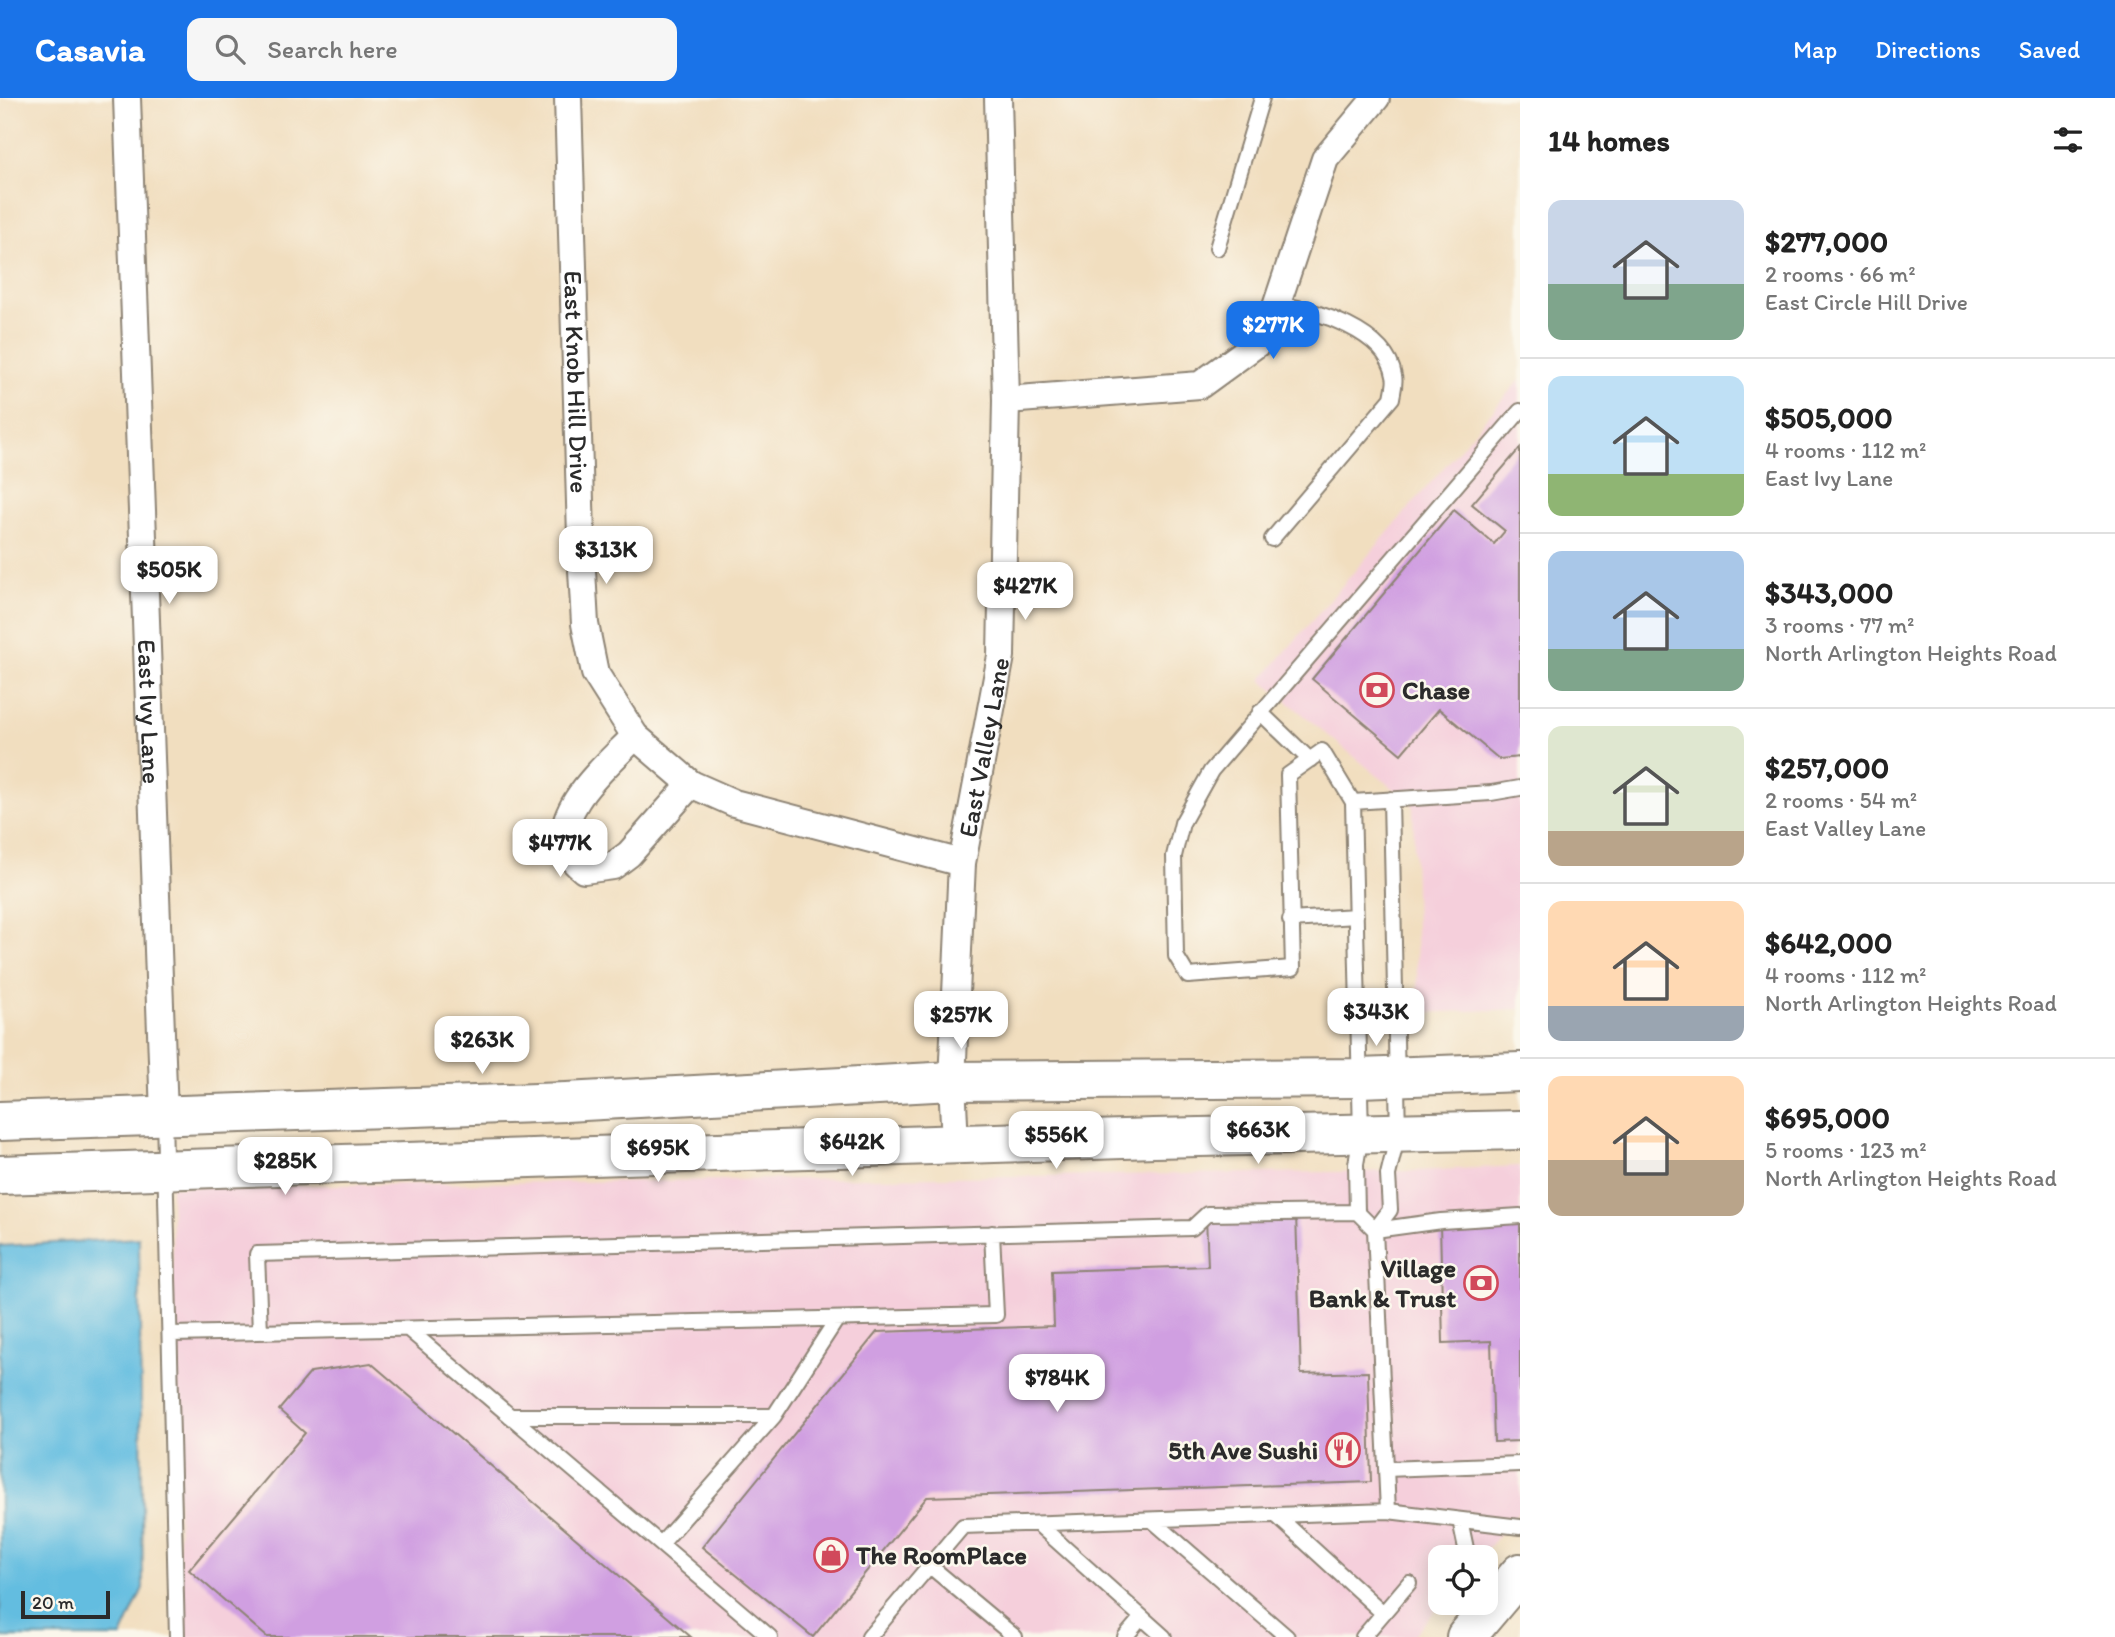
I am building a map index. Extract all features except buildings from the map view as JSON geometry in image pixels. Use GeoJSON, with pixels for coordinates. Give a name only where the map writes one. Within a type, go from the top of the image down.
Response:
{"type":"FeatureCollection","features":[{"type":"Feature","properties":{"kind":"main road"},"geometry":{"type":"LineString","coordinates":[[0,1121],[566,1102],[952,1081],[1377,1077],[1520,1072]]}},
{"type":"Feature","properties":{"kind":"main road"},"geometry":{"type":"LineString","coordinates":[[0,1175],[956,1144],[1520,1130]]}},
{"type":"Feature","properties":{"kind":"main road"},"geometry":{"type":"LineString","coordinates":[[1474,1620],[1520,1573]]}},
{"type":"Feature","properties":{"kind":"street","name":"East Ivy Lane"},"geometry":{"type":"LineString","coordinates":[[127,98],[164,1115]]}},
{"type":"Feature","properties":{"kind":"street","name":"East Knob Hill Drive"},"geometry":{"type":"LineString","coordinates":[[568,98],[585,624],[595,673],[635,736],[691,784],[734,803],[962,863]]}},
{"type":"Feature","properties":{"kind":"street","name":"East Valley Lane"},"geometry":{"type":"LineString","coordinates":[[956,1144],[952,1081],[962,863],[1001,656],[1006,400],[998,98]]}},
{"type":"Feature","properties":{"kind":"street"},"geometry":{"type":"LineString","coordinates":[[1006,400],[1200,385],[1266,337],[1325,159],[1370,100]]}},
{"type":"Feature","properties":{"kind":"street"},"geometry":{"type":"LineString","coordinates":[[635,736],[571,807],[564,830],[569,854],[584,870],[613,866],[629,854],[691,784]]}},
{"type":"Feature","properties":{"kind":"lane"},"geometry":{"type":"LineString","coordinates":[[1217,248],[1262,98]]}},
{"type":"Feature","properties":{"kind":"lane"},"geometry":{"type":"LineString","coordinates":[[1272,539],[1392,398],[1395,376],[1386,355],[1347,323],[1313,309],[1277,304]]}},
{"type":"Feature","properties":{"kind":"lane"},"geometry":{"type":"LineString","coordinates":[[1388,1511],[1375,1230],[1390,1210],[1388,1175],[1380,1135],[1377,1077],[1356,916],[1353,802],[1322,751],[1288,775],[1293,968],[1188,976],[1176,956],[1174,856],[1182,823],[1211,771],[1520,411]]}},
{"type":"Feature","properties":{"kind":"lane"},"geometry":{"type":"LineString","coordinates":[[1260,712],[1310,760]]}},
{"type":"Feature","properties":{"kind":"lane"},"geometry":{"type":"LineString","coordinates":[[1353,802],[1491,793],[1520,788]]}},
{"type":"Feature","properties":{"kind":"lane"},"geometry":{"type":"LineString","coordinates":[[1375,1230],[1357,1212],[1356,1164],[1380,1135],[1377,1077],[1391,799]]}},
{"type":"Feature","properties":{"kind":"lane"},"geometry":{"type":"LineString","coordinates":[[1290,920],[1356,916]]}},
{"type":"Feature","properties":{"kind":"lane"},"geometry":{"type":"LineString","coordinates":[[164,1115],[172,1334],[177,1637]]}},
{"type":"Feature","properties":{"kind":"lane"},"geometry":{"type":"LineString","coordinates":[[260,1332],[257,1254],[1192,1228],[1207,1214],[1357,1212]]}},
{"type":"Feature","properties":{"kind":"lane"},"geometry":{"type":"LineString","coordinates":[[1375,1230],[1441,1221],[1520,1216]]}},
{"type":"Feature","properties":{"kind":"lane"},"geometry":{"type":"LineString","coordinates":[[172,1334],[996,1315],[992,1233]]}},
{"type":"Feature","properties":{"kind":"lane"},"geometry":{"type":"LineString","coordinates":[[661,1544],[774,1416],[837,1319]]}},
{"type":"Feature","properties":{"kind":"lane"},"geometry":{"type":"LineString","coordinates":[[408,1329],[770,1637]]}},
{"type":"Feature","properties":{"kind":"lane"},"geometry":{"type":"LineString","coordinates":[[510,1416],[774,1416]]}},
{"type":"Feature","properties":{"kind":"lane"},"geometry":{"type":"LineString","coordinates":[[1386,1469],[1520,1464]]}},
{"type":"Feature","properties":{"kind":"lane"},"geometry":{"type":"LineString","coordinates":[[874,1635],[963,1526],[1388,1511],[1520,1527]]}},
{"type":"Feature","properties":{"kind":"lane"},"geometry":{"type":"LineString","coordinates":[[1276,1515],[1383,1613]]}},
{"type":"Feature","properties":{"kind":"lane"},"geometry":{"type":"LineString","coordinates":[[1152,1520],[1287,1637]]}},
{"type":"Feature","properties":{"kind":"lane"},"geometry":{"type":"LineString","coordinates":[[1460,1520],[1465,1545]]}},
{"type":"Feature","properties":{"kind":"lane"},"geometry":{"type":"LineString","coordinates":[[1038,1524],[1164,1637]]}},
{"type":"Feature","properties":{"kind":"lane"},"geometry":{"type":"LineString","coordinates":[[930,1566],[1015,1637]]}},
{"type":"Feature","properties":{"kind":"lane"},"geometry":{"type":"LineString","coordinates":[[1363,1637],[1409,1583]]}},
{"type":"Feature","properties":{"kind":"lane"},"geometry":{"type":"LineString","coordinates":[[1125,1637],[1142,1617]]}},
{"type":"Feature","properties":{"kind":"shaded area"},"geometry":{"type":"Polygon","coordinates":[[[1520,379],[1520,1009],[1418,1013],[1413,805],[1261,680],[1520,379]]]}},
{"type":"Feature","properties":{"kind":"shaded area"},"geometry":{"type":"Polygon","coordinates":[[[1520,1166],[1520,1510],[1490,1545],[1428,1545],[1428,1615],[1431,1615],[1412,1637],[181,1637],[171,1187],[1415,1171],[1520,1166]]]}},
{"type":"Feature","properties":{"kind":"water"},"geometry":{"type":"Polygon","coordinates":[[[139,1238],[143,1588],[121,1637],[0,1637],[0,1246],[139,1238]]]}},
{"type":"Feature","properties":{"kind":"place","name":"Chase"},"geometry":{"type":"Point","coordinates":[1377,690]}},
{"type":"Feature","properties":{"kind":"place","name":"Village Bank & Trust"},"geometry":{"type":"Point","coordinates":[1481,1283]}},
{"type":"Feature","properties":{"kind":"place","name":"5th Ave Sushi"},"geometry":{"type":"Point","coordinates":[1343,1450]}},
{"type":"Feature","properties":{"kind":"place","name":"The RoomPlace"},"geometry":{"type":"Point","coordinates":[831,1555]}}]}
